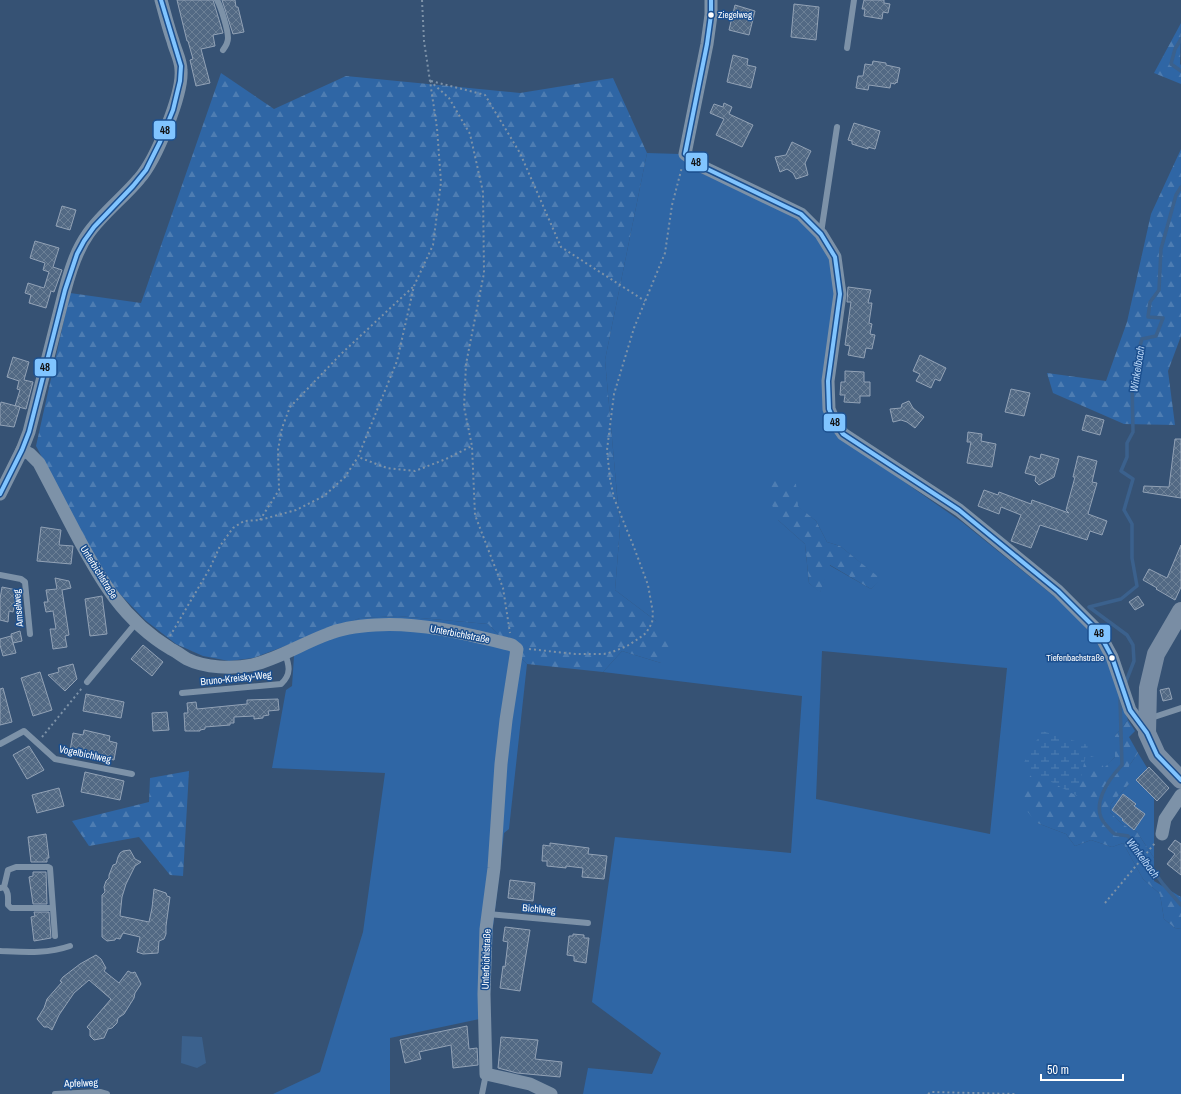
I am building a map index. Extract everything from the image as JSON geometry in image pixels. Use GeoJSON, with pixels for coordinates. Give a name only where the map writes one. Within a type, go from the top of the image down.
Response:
{"type":"FeatureCollection","features":[{"type":"Feature","properties":{"kind":"street"},"geometry":{"type":"LineString","coordinates":[[0,494],[22,450],[29,432],[71,269],[87,235],[147,170],[160,143],[176,101],[181,79],[181,69],[161,0]]}},
{"type":"Feature","properties":{"kind":"street"},"geometry":{"type":"LineString","coordinates":[[711,0],[711,15],[707,44],[685,154],[703,167],[801,214],[821,234],[835,257],[840,294],[828,381],[829,409],[834,421],[843,434],[959,510],[1058,591],[1098,631],[1112,657],[1130,710],[1147,726]]}},
{"type":"Feature","properties":{"kind":"street","name":"Unterbichlstraße"},"geometry":{"type":"LineString","coordinates":[[22,450],[30,454],[39,463],[95,570],[120,606],[136,623],[165,645],[188,659],[203,664],[237,667],[253,664],[285,653],[322,636],[337,631],[362,626],[397,624],[463,633],[514,646],[517,651],[506,720],[501,764],[494,868],[486,942],[484,994],[486,1074]]}},
{"type":"Feature","properties":{"kind":"street"},"geometry":{"type":"LineString","coordinates":[[1181,611],[1156,654],[1148,688],[1147,726],[1157,755],[1181,780]]}},
{"type":"Feature","properties":{"kind":"street"},"geometry":{"type":"LineString","coordinates":[[1162,834],[1165,819],[1181,795]]}},
{"type":"Feature","properties":{"kind":"street"},"geometry":{"type":"LineString","coordinates":[[486,1074],[530,1084],[551,1094]]}},
{"type":"Feature","properties":{"kind":"lane"},"geometry":{"type":"LineString","coordinates":[[217,0],[222,11],[228,37],[223,50]]}},
{"type":"Feature","properties":{"kind":"lane"},"geometry":{"type":"LineString","coordinates":[[847,48],[854,0]]}},
{"type":"Feature","properties":{"kind":"lane"},"geometry":{"type":"LineString","coordinates":[[821,234],[837,127]]}},
{"type":"Feature","properties":{"kind":"lane","name":"Amselweg"},"geometry":{"type":"LineString","coordinates":[[0,575],[20,579],[25,582],[30,634]]}},
{"type":"Feature","properties":{"kind":"lane"},"geometry":{"type":"LineString","coordinates":[[87,682],[136,623]]}},
{"type":"Feature","properties":{"kind":"lane","name":"Bruno-Kreisky-Weg"},"geometry":{"type":"LineString","coordinates":[[182,693],[281,684],[287,679],[288,673],[288,663],[285,653]]}},
{"type":"Feature","properties":{"kind":"lane"},"geometry":{"type":"LineString","coordinates":[[1147,726],[1181,708]]}},
{"type":"Feature","properties":{"kind":"lane","name":"Vogelbichlweg"},"geometry":{"type":"LineString","coordinates":[[0,744],[24,731],[55,760],[132,774]]}},
{"type":"Feature","properties":{"kind":"lane"},"geometry":{"type":"LineString","coordinates":[[52,908],[11,908],[8,905],[8,895],[6,890],[2,888],[8,870],[16,867],[50,868],[55,936]]}},
{"type":"Feature","properties":{"kind":"lane","name":"Bichlweg"},"geometry":{"type":"LineString","coordinates":[[488,914],[588,922]]}},
{"type":"Feature","properties":{"kind":"lane"},"geometry":{"type":"LineString","coordinates":[[0,950],[32,952],[48,951],[70,946]]}},
{"type":"Feature","properties":{"kind":"lane"},"geometry":{"type":"LineString","coordinates":[[482,1094],[486,1074]]}},
{"type":"Feature","properties":{"kind":"lane","name":"Apfelweg"},"geometry":{"type":"LineString","coordinates":[[55,1094],[100,1092],[107,1094]]}},
{"type":"Feature","properties":{"kind":"path"},"geometry":{"type":"LineString","coordinates":[[165,645],[210,568],[220,546],[232,528],[244,521],[260,520],[296,510],[324,496],[345,478],[358,457],[397,361],[414,286],[433,245],[440,182],[437,128],[424,41],[422,0]]}},
{"type":"Feature","properties":{"kind":"path"},"geometry":{"type":"LineString","coordinates":[[430,80],[485,94],[520,153],[561,246],[646,301]]}},
{"type":"Feature","properties":{"kind":"path"},"geometry":{"type":"LineString","coordinates":[[430,80],[449,98],[470,134],[483,192],[484,273],[466,364],[464,407],[472,446],[474,515],[503,588],[514,646],[575,654],[604,654],[619,649],[638,639],[646,633],[652,623],[653,613],[648,585],[614,498],[610,480],[607,450],[614,394],[634,328],[665,253],[672,205],[685,154]]}},
{"type":"Feature","properties":{"kind":"path"},"geometry":{"type":"LineString","coordinates":[[260,520],[279,490],[278,450],[282,428],[290,407],[341,354],[414,286]]}},
{"type":"Feature","properties":{"kind":"path"},"geometry":{"type":"LineString","coordinates":[[358,457],[387,468],[415,471],[472,446]]}},
{"type":"Feature","properties":{"kind":"path"},"geometry":{"type":"LineString","coordinates":[[37,743],[87,682]]}},
{"type":"Feature","properties":{"kind":"path"},"geometry":{"type":"LineString","coordinates":[[1105,904],[1148,852]]}},
{"type":"Feature","properties":{"kind":"path"},"geometry":{"type":"LineString","coordinates":[[928,1094],[931,1092],[1015,1094]]}},
{"type":"Feature","properties":{"kind":"green space"},"geometry":{"type":"Polygon","coordinates":[[[1181,23],[1180,64],[1181,84],[1154,73],[1181,23]]]}},
{"type":"Feature","properties":{"kind":"green space"},"geometry":{"type":"Polygon","coordinates":[[[221,73],[274,109],[346,76],[520,93],[613,78],[647,153],[605,360],[620,528],[615,590],[656,621],[672,642],[661,663],[622,651],[603,672],[527,664],[488,624],[398,616],[360,618],[253,658],[229,661],[203,656],[176,644],[145,620],[118,592],[100,567],[36,446],[70,293],[141,303],[221,73]]]}},
{"type":"Feature","properties":{"kind":"green space"},"geometry":{"type":"Polygon","coordinates":[[[1181,149],[1181,336],[1168,371],[1175,425],[1124,424],[1053,393],[1047,373],[1106,381],[1127,322],[1151,214],[1181,149]]]}},
{"type":"Feature","properties":{"kind":"green space"},"geometry":{"type":"Polygon","coordinates":[[[647,153],[680,154],[690,168],[778,208],[800,221],[817,236],[833,269],[835,292],[823,382],[851,445],[962,522],[1071,610],[1092,635],[1111,666],[1128,720],[1115,736],[1115,757],[1104,769],[1037,823],[1066,834],[1075,846],[1091,840],[1112,847],[1123,843],[1143,879],[1160,894],[1164,919],[1175,928],[1181,929],[1181,1094],[583,1094],[588,1068],[652,1074],[661,1053],[592,1002],[615,837],[791,853],[802,696],[603,672],[622,651],[661,663],[656,621],[615,590],[620,528],[605,360],[647,153]],[[797,506],[778,520],[805,544],[809,583],[820,592],[829,565],[871,589],[880,579],[840,546],[827,542],[816,521],[797,506]],[[822,651],[816,799],[990,834],[1007,668],[822,651]]]}},
{"type":"Feature","properties":{"kind":"green space"},"geometry":{"type":"Polygon","coordinates":[[[775,477],[796,484],[798,506],[816,521],[827,542],[840,546],[881,579],[871,589],[830,565],[820,593],[809,583],[805,544],[778,520],[764,485],[775,477]]]}},
{"type":"Feature","properties":{"kind":"green space"},"geometry":{"type":"Polygon","coordinates":[[[398,616],[488,624],[527,664],[509,829],[504,833],[493,927],[489,1017],[390,1038],[390,1094],[273,1094],[320,1072],[363,932],[385,773],[272,768],[286,690],[292,686],[294,656],[291,643],[360,618],[398,616]]]}},
{"type":"Feature","properties":{"kind":"green space"},"geometry":{"type":"Polygon","coordinates":[[[1128,720],[1135,731],[1129,737],[1138,753],[1129,766],[1129,784],[1111,804],[1110,812],[1122,824],[1137,832],[1154,858],[1154,881],[1181,897],[1181,929],[1175,928],[1164,919],[1160,894],[1143,879],[1123,843],[1112,847],[1091,840],[1075,846],[1066,834],[1037,823],[1022,805],[1023,785],[1037,768],[1082,754],[1098,758],[1104,768],[1115,757],[1115,736],[1128,720]]]}},
{"type":"Feature","properties":{"kind":"green space"},"geometry":{"type":"Polygon","coordinates":[[[1042,731],[1088,745],[1077,796],[1022,766],[1042,731]]]}},
{"type":"Feature","properties":{"kind":"green space"},"geometry":{"type":"Polygon","coordinates":[[[1138,753],[1154,779],[1154,858],[1137,832],[1122,824],[1110,812],[1111,804],[1129,784],[1129,766],[1138,753]]]}},
{"type":"Feature","properties":{"kind":"green space"},"geometry":{"type":"Polygon","coordinates":[[[189,771],[183,876],[170,875],[139,837],[89,846],[72,821],[149,802],[150,778],[189,771]]]}},
{"type":"Feature","properties":{"kind":"shaded area"},"geometry":{"type":"Polygon","coordinates":[[[182,1036],[202,1037],[206,1063],[197,1068],[181,1063],[182,1036]]]}},
{"type":"Feature","properties":{"kind":"building"},"geometry":{"type":"Polygon","coordinates":[[[177,0],[213,0],[223,33],[213,35],[215,46],[201,49],[210,83],[196,86],[190,60],[193,59],[177,0]]]}},
{"type":"Feature","properties":{"kind":"building"},"geometry":{"type":"Polygon","coordinates":[[[222,0],[235,0],[244,32],[233,34],[222,0]]]}},
{"type":"Feature","properties":{"kind":"building"},"geometry":{"type":"Polygon","coordinates":[[[864,0],[884,0],[884,3],[890,4],[888,13],[883,12],[882,19],[864,16],[865,9],[862,9],[864,0]]]}},
{"type":"Feature","properties":{"kind":"building"},"geometry":{"type":"Polygon","coordinates":[[[794,4],[819,7],[816,40],[791,37],[794,4]]]}},
{"type":"Feature","properties":{"kind":"building"},"geometry":{"type":"Polygon","coordinates":[[[735,5],[755,11],[749,35],[729,30],[735,5]]]}},
{"type":"Feature","properties":{"kind":"building"},"geometry":{"type":"Polygon","coordinates":[[[733,55],[748,59],[747,65],[756,67],[751,88],[727,82],[733,55]]]}},
{"type":"Feature","properties":{"kind":"building"},"geometry":{"type":"Polygon","coordinates":[[[873,61],[886,63],[886,65],[900,68],[897,83],[891,83],[890,88],[869,85],[868,90],[856,88],[858,76],[863,76],[865,64],[872,65],[873,61]]]}},
{"type":"Feature","properties":{"kind":"building"},"geometry":{"type":"Polygon","coordinates":[[[724,103],[732,107],[729,114],[753,125],[742,147],[716,135],[724,119],[710,113],[714,104],[723,107],[724,103]]]}},
{"type":"Feature","properties":{"kind":"building"},"geometry":{"type":"Polygon","coordinates":[[[854,123],[880,131],[875,149],[868,147],[868,149],[852,144],[852,141],[848,140],[854,123]]]}},
{"type":"Feature","properties":{"kind":"building"},"geometry":{"type":"Polygon","coordinates":[[[792,142],[811,151],[805,163],[808,175],[796,179],[793,173],[787,169],[780,172],[775,157],[786,155],[792,142]]]}},
{"type":"Feature","properties":{"kind":"building"},"geometry":{"type":"Polygon","coordinates":[[[62,206],[76,210],[70,230],[56,226],[62,206]]]}},
{"type":"Feature","properties":{"kind":"building"},"geometry":{"type":"Polygon","coordinates":[[[35,241],[59,248],[53,267],[62,270],[54,292],[51,291],[46,308],[29,303],[31,295],[25,293],[28,283],[44,288],[49,272],[43,270],[45,263],[30,258],[35,241]]]}},
{"type":"Feature","properties":{"kind":"building"},"geometry":{"type":"Polygon","coordinates":[[[848,287],[871,290],[868,303],[872,303],[869,323],[872,324],[870,334],[875,335],[872,349],[866,348],[864,358],[848,355],[850,346],[845,345],[851,302],[847,302],[848,287]]]}},
{"type":"Feature","properties":{"kind":"building"},"geometry":{"type":"Polygon","coordinates":[[[920,355],[946,368],[940,381],[935,379],[931,388],[916,381],[920,374],[913,371],[920,355]]]}},
{"type":"Feature","properties":{"kind":"building"},"geometry":{"type":"Polygon","coordinates":[[[13,357],[29,362],[24,380],[33,382],[26,409],[15,406],[20,390],[17,389],[19,381],[7,377],[13,357]]]}},
{"type":"Feature","properties":{"kind":"building"},"geometry":{"type":"Polygon","coordinates":[[[845,371],[864,372],[864,382],[870,382],[870,396],[860,396],[860,403],[844,402],[845,395],[840,395],[841,382],[845,382],[845,371]]]}},
{"type":"Feature","properties":{"kind":"building"},"geometry":{"type":"Polygon","coordinates":[[[1011,389],[1030,393],[1024,416],[1005,412],[1011,389]]]}},
{"type":"Feature","properties":{"kind":"building"},"geometry":{"type":"Polygon","coordinates":[[[909,401],[913,408],[924,417],[915,428],[907,422],[901,420],[893,422],[890,409],[901,408],[902,404],[909,401]]]}},
{"type":"Feature","properties":{"kind":"building"},"geometry":{"type":"Polygon","coordinates":[[[1,402],[20,407],[14,427],[0,425],[1,402]]]}},
{"type":"Feature","properties":{"kind":"building"},"geometry":{"type":"Polygon","coordinates":[[[1086,415],[1104,420],[1100,435],[1082,430],[1086,415]]]}},
{"type":"Feature","properties":{"kind":"building"},"geometry":{"type":"Polygon","coordinates":[[[968,432],[982,434],[981,441],[996,444],[992,467],[967,463],[971,442],[967,442],[968,432]]]}},
{"type":"Feature","properties":{"kind":"building"},"geometry":{"type":"Polygon","coordinates":[[[1175,439],[1181,439],[1181,498],[1143,492],[1144,486],[1169,487],[1175,439]]]}},
{"type":"Feature","properties":{"kind":"building"},"geometry":{"type":"Polygon","coordinates":[[[1041,454],[1059,459],[1054,477],[1039,485],[1035,481],[1036,476],[1025,473],[1030,456],[1040,459],[1041,454]]]}},
{"type":"Feature","properties":{"kind":"building"},"geometry":{"type":"Polygon","coordinates":[[[1078,456],[1097,461],[1092,482],[1097,483],[1088,514],[1107,521],[1102,535],[1090,531],[1087,540],[1040,525],[1031,548],[1011,541],[1021,515],[1001,507],[999,514],[978,506],[984,490],[998,495],[999,492],[1031,504],[1032,500],[1069,513],[1066,510],[1075,477],[1073,477],[1078,456]]]}},
{"type":"Feature","properties":{"kind":"building"},"geometry":{"type":"Polygon","coordinates":[[[41,527],[61,530],[59,545],[73,546],[71,564],[37,561],[41,527]]]}},
{"type":"Feature","properties":{"kind":"building"},"geometry":{"type":"Polygon","coordinates":[[[1181,545],[1181,587],[1175,600],[1143,580],[1149,569],[1167,578],[1181,545]]]}},
{"type":"Feature","properties":{"kind":"building"},"geometry":{"type":"Polygon","coordinates":[[[55,578],[69,581],[71,588],[62,590],[69,635],[65,636],[67,647],[53,649],[50,629],[56,629],[53,611],[46,612],[44,602],[48,602],[46,590],[57,589],[55,578]]]}},
{"type":"Feature","properties":{"kind":"building"},"geometry":{"type":"Polygon","coordinates":[[[2,587],[17,590],[13,612],[9,611],[8,622],[0,620],[0,599],[2,587]]]}},
{"type":"Feature","properties":{"kind":"building"},"geometry":{"type":"Polygon","coordinates":[[[102,596],[107,634],[90,636],[85,599],[102,596]]]}},
{"type":"Feature","properties":{"kind":"building"},"geometry":{"type":"Polygon","coordinates":[[[1138,596],[1144,605],[1135,610],[1129,602],[1138,596]]]}},
{"type":"Feature","properties":{"kind":"building"},"geometry":{"type":"Polygon","coordinates":[[[20,631],[22,641],[13,643],[11,634],[20,631]]]}},
{"type":"Feature","properties":{"kind":"building"},"geometry":{"type":"Polygon","coordinates":[[[11,636],[16,653],[3,656],[0,639],[11,636]]]}},
{"type":"Feature","properties":{"kind":"building"},"geometry":{"type":"Polygon","coordinates":[[[143,645],[163,662],[152,676],[131,659],[143,645]]]}},
{"type":"Feature","properties":{"kind":"building"},"geometry":{"type":"Polygon","coordinates":[[[73,664],[77,679],[65,691],[48,675],[59,672],[58,668],[73,664]]]}},
{"type":"Feature","properties":{"kind":"building"},"geometry":{"type":"Polygon","coordinates":[[[40,672],[52,710],[33,716],[21,678],[40,672]]]}},
{"type":"Feature","properties":{"kind":"building"},"geometry":{"type":"Polygon","coordinates":[[[3,688],[12,722],[0,725],[0,689],[3,688]]]}},
{"type":"Feature","properties":{"kind":"building"},"geometry":{"type":"Polygon","coordinates":[[[1169,688],[1172,699],[1163,701],[1160,690],[1169,688]]]}},
{"type":"Feature","properties":{"kind":"building"},"geometry":{"type":"Polygon","coordinates":[[[86,694],[124,702],[121,718],[83,711],[86,694]]]}},
{"type":"Feature","properties":{"kind":"building"},"geometry":{"type":"Polygon","coordinates":[[[278,699],[279,710],[268,711],[269,715],[263,716],[263,718],[254,719],[254,716],[234,717],[234,723],[230,723],[230,725],[205,727],[205,729],[200,731],[185,731],[184,713],[188,713],[187,703],[196,702],[197,709],[247,704],[247,700],[278,699]]]}},
{"type":"Feature","properties":{"kind":"building"},"geometry":{"type":"Polygon","coordinates":[[[167,712],[169,730],[153,731],[152,713],[167,712]]]}},
{"type":"Feature","properties":{"kind":"building"},"geometry":{"type":"Polygon","coordinates":[[[84,730],[110,736],[109,741],[117,743],[114,760],[70,751],[73,733],[83,735],[84,730]]]}},
{"type":"Feature","properties":{"kind":"building"},"geometry":{"type":"Polygon","coordinates":[[[29,746],[44,770],[27,779],[13,755],[29,746]]]}},
{"type":"Feature","properties":{"kind":"building"},"geometry":{"type":"Polygon","coordinates":[[[1149,767],[1169,788],[1157,801],[1136,780],[1149,767]]]}},
{"type":"Feature","properties":{"kind":"building"},"geometry":{"type":"Polygon","coordinates":[[[85,772],[124,781],[120,800],[81,792],[85,772]]]}},
{"type":"Feature","properties":{"kind":"building"},"geometry":{"type":"Polygon","coordinates":[[[59,788],[64,806],[37,813],[32,795],[59,788]]]}},
{"type":"Feature","properties":{"kind":"building"},"geometry":{"type":"Polygon","coordinates":[[[1123,794],[1136,804],[1134,806],[1145,814],[1134,830],[1112,810],[1123,794]]]}},
{"type":"Feature","properties":{"kind":"building"},"geometry":{"type":"Polygon","coordinates":[[[46,834],[49,858],[47,858],[47,862],[31,862],[28,837],[46,834]]]}},
{"type":"Feature","properties":{"kind":"building"},"geometry":{"type":"Polygon","coordinates":[[[1175,840],[1181,844],[1181,875],[1167,864],[1175,854],[1168,849],[1175,840]]]}},
{"type":"Feature","properties":{"kind":"building"},"geometry":{"type":"Polygon","coordinates":[[[550,843],[589,848],[588,854],[607,856],[604,879],[582,877],[583,868],[547,866],[547,861],[542,861],[543,845],[550,846],[550,843]]]}},
{"type":"Feature","properties":{"kind":"building"},"geometry":{"type":"Polygon","coordinates":[[[130,850],[135,859],[141,862],[135,866],[126,884],[122,897],[120,916],[149,922],[154,889],[166,893],[167,896],[170,897],[166,934],[164,939],[159,941],[158,953],[143,954],[137,952],[140,937],[123,933],[120,939],[116,938],[115,940],[107,941],[102,937],[102,895],[105,892],[104,887],[109,878],[113,865],[116,864],[120,853],[130,850]]]}},
{"type":"Feature","properties":{"kind":"building"},"geometry":{"type":"Polygon","coordinates":[[[33,872],[46,872],[47,904],[33,904],[29,877],[33,876],[33,872]]]}},
{"type":"Feature","properties":{"kind":"building"},"geometry":{"type":"Polygon","coordinates":[[[510,880],[535,883],[533,901],[508,898],[510,880]]]}},
{"type":"Feature","properties":{"kind":"building"},"geometry":{"type":"Polygon","coordinates":[[[34,912],[49,912],[51,938],[34,941],[31,917],[35,916],[34,912]]]}},
{"type":"Feature","properties":{"kind":"building"},"geometry":{"type":"Polygon","coordinates":[[[505,927],[530,930],[520,991],[500,988],[503,966],[505,967],[508,942],[503,941],[505,927]]]}},
{"type":"Feature","properties":{"kind":"building"},"geometry":{"type":"Polygon","coordinates":[[[573,934],[584,935],[584,938],[589,938],[586,963],[574,961],[574,956],[567,955],[569,936],[573,936],[573,934]]]}},
{"type":"Feature","properties":{"kind":"building"},"geometry":{"type":"Polygon","coordinates":[[[96,955],[101,959],[106,968],[104,971],[119,983],[128,971],[132,973],[135,972],[141,984],[124,1014],[118,1018],[117,1023],[112,1028],[108,1029],[104,1038],[94,1040],[90,1036],[90,1030],[87,1027],[111,999],[89,980],[74,993],[59,1015],[52,1030],[48,1027],[44,1027],[37,1019],[44,1008],[47,999],[62,982],[60,981],[80,964],[96,955]]]}},
{"type":"Feature","properties":{"kind":"building"},"geometry":{"type":"Polygon","coordinates":[[[467,1026],[469,1049],[477,1048],[478,1065],[453,1068],[451,1045],[419,1052],[421,1059],[405,1063],[400,1040],[467,1026]]]}},
{"type":"Feature","properties":{"kind":"building"},"geometry":{"type":"Polygon","coordinates":[[[501,1037],[538,1040],[535,1059],[562,1062],[560,1077],[517,1073],[498,1068],[501,1037]]]}},
{"type":"Feature","properties":{"kind":"waterway","name":"Winkelbach"},"geometry":{"type":"LineString","coordinates":[[1181,39],[1175,49],[1171,64],[1181,71]]}},
{"type":"Feature","properties":{"kind":"waterway","name":"Winkelbach"},"geometry":{"type":"LineString","coordinates":[[1125,684],[1134,661],[1133,645],[1127,635],[1089,607],[1121,599],[1137,586],[1132,558],[1132,524],[1124,510],[1133,479],[1121,471],[1127,457],[1127,443],[1133,432],[1132,383],[1140,367],[1138,353],[1142,339],[1156,336],[1163,318],[1148,317],[1150,302],[1159,290],[1161,249],[1176,195],[1181,187]]}},
{"type":"Feature","properties":{"kind":"waterway","name":"Winkelbach"},"geometry":{"type":"LineString","coordinates":[[1121,696],[1122,765],[1111,778],[1102,794],[1099,810],[1101,818],[1112,832],[1128,836],[1163,884],[1181,905]]}},
{"type":"Feature","properties":{"kind":"transit line","name":"48"},"geometry":{"type":"LineString","coordinates":[[0,494],[22,450],[29,432],[65,290],[77,254],[94,227],[146,170],[160,142],[173,110],[180,81],[181,66],[161,0]]}},
{"type":"Feature","properties":{"kind":"transit line","name":"48"},"geometry":{"type":"LineString","coordinates":[[711,0],[711,15],[707,44],[685,154],[703,167],[801,214],[821,234],[835,257],[840,294],[828,381],[829,409],[834,421],[843,434],[959,510],[1058,591],[1098,631],[1112,657],[1130,710],[1147,733],[1157,755],[1181,780]]}},
{"type":"Feature","properties":{"kind":"place","name":"Ziegelweg"},"geometry":{"type":"Point","coordinates":[711,15]}},
{"type":"Feature","properties":{"kind":"place","name":"Tiefenbachstraße"},"geometry":{"type":"Point","coordinates":[1112,658]}}]}
